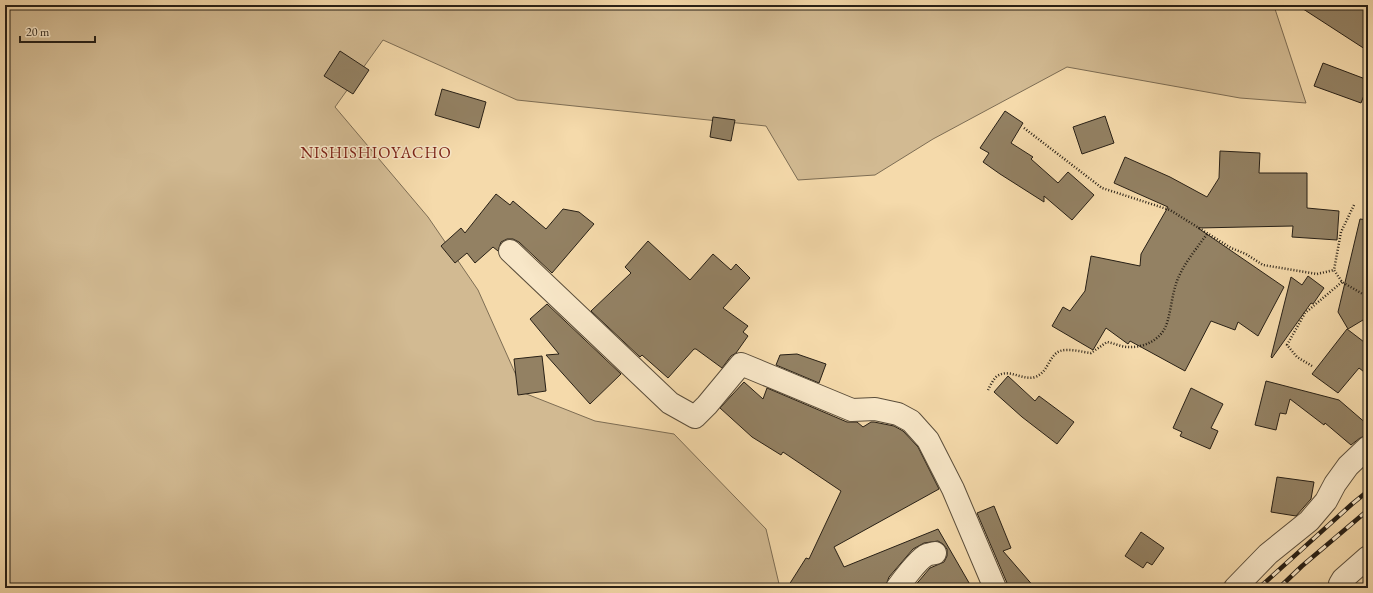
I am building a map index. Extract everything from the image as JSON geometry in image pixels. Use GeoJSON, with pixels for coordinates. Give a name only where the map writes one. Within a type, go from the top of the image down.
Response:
{"type":"FeatureCollection","features":[{"type":"Feature","properties":{"kind":"street"},"geometry":{"type":"LineString","coordinates":[[510,251],[670,403],[695,417],[741,364],[852,410],[875,409],[898,414],[911,421],[928,440],[953,489],[995,588]]}},
{"type":"Feature","properties":{"kind":"street"},"geometry":{"type":"LineString","coordinates":[[1235,588],[1268,554],[1309,521],[1326,501],[1335,484],[1348,466],[1368,447]]}},
{"type":"Feature","properties":{"kind":"street"},"geometry":{"type":"LineString","coordinates":[[897,588],[919,561],[926,556],[935,553]]}},
{"type":"Feature","properties":{"kind":"street"},"geometry":{"type":"LineString","coordinates":[[1342,588],[1340,584],[1343,579],[1368,556]]}},
{"type":"Feature","properties":{"kind":"path"},"geometry":{"type":"LineString","coordinates":[[1024,128],[1102,188],[1170,210],[1231,248],[1246,254],[1262,266],[1317,274],[1334,270]]}},
{"type":"Feature","properties":{"kind":"path"},"geometry":{"type":"LineString","coordinates":[[1354,205],[1341,232],[1334,270],[1342,282],[1368,297]]}},
{"type":"Feature","properties":{"kind":"path"},"geometry":{"type":"LineString","coordinates":[[988,390],[996,377],[1008,373],[1034,377],[1044,371],[1053,357],[1060,351],[1070,350],[1091,353],[1107,342],[1128,347],[1143,346],[1155,341],[1165,329],[1176,283],[1185,266],[1207,234]]}},
{"type":"Feature","properties":{"kind":"path"},"geometry":{"type":"LineString","coordinates":[[1312,366],[1297,357],[1286,344],[1305,313],[1342,282]]}},
{"type":"Feature","properties":{"kind":"shaded area"},"geometry":{"type":"Polygon","coordinates":[[[5,5],[1262,5],[1275,9],[1306,103],[1240,98],[1067,67],[933,139],[875,175],[798,180],[766,126],[517,100],[383,40],[335,107],[428,217],[478,290],[524,393],[595,421],[674,434],[766,529],[780,588],[5,588],[5,5]]]}},
{"type":"Feature","properties":{"kind":"building"},"geometry":{"type":"Polygon","coordinates":[[[1297,5],[1368,5],[1368,51],[1297,5]]]}},
{"type":"Feature","properties":{"kind":"building"},"geometry":{"type":"Polygon","coordinates":[[[340,51],[369,70],[353,94],[324,76],[340,51]]]}},
{"type":"Feature","properties":{"kind":"building"},"geometry":{"type":"Polygon","coordinates":[[[1323,63],[1368,80],[1368,85],[1361,103],[1314,86],[1323,63]]]}},
{"type":"Feature","properties":{"kind":"building"},"geometry":{"type":"Polygon","coordinates":[[[442,89],[486,102],[479,128],[435,115],[442,89]]]}},
{"type":"Feature","properties":{"kind":"building"},"geometry":{"type":"Polygon","coordinates":[[[1005,111],[1023,123],[1011,143],[1033,157],[1031,159],[1058,183],[1068,172],[1094,195],[1072,220],[1044,196],[1044,202],[983,162],[989,153],[980,148],[1005,111]]]}},
{"type":"Feature","properties":{"kind":"building"},"geometry":{"type":"Polygon","coordinates":[[[1105,116],[1114,143],[1082,154],[1073,127],[1105,116]]]}},
{"type":"Feature","properties":{"kind":"building"},"geometry":{"type":"Polygon","coordinates":[[[713,117],[735,120],[731,141],[710,137],[713,117]]]}},
{"type":"Feature","properties":{"kind":"building"},"geometry":{"type":"Polygon","coordinates":[[[1220,151],[1260,153],[1259,173],[1307,173],[1307,208],[1339,211],[1337,240],[1292,237],[1293,226],[1198,228],[1284,287],[1258,336],[1238,322],[1235,330],[1211,321],[1185,371],[1130,341],[1128,344],[1106,328],[1093,350],[1052,326],[1063,307],[1070,311],[1085,291],[1091,256],[1140,266],[1141,254],[1168,207],[1114,183],[1125,157],[1170,177],[1207,197],[1219,178],[1220,151]]]}},
{"type":"Feature","properties":{"kind":"building"},"geometry":{"type":"Polygon","coordinates":[[[496,194],[510,205],[513,201],[546,229],[563,209],[579,212],[594,224],[552,273],[519,242],[513,239],[507,239],[501,242],[498,251],[493,247],[475,263],[467,253],[455,263],[441,246],[461,228],[465,233],[496,194]]]}},
{"type":"Feature","properties":{"kind":"building"},"geometry":{"type":"Polygon","coordinates":[[[1360,219],[1368,220],[1368,317],[1348,329],[1338,312],[1360,219]]]}},
{"type":"Feature","properties":{"kind":"building"},"geometry":{"type":"Polygon","coordinates":[[[648,241],[690,280],[713,254],[731,270],[736,264],[750,278],[723,308],[748,326],[743,332],[748,336],[736,353],[731,356],[722,368],[694,349],[668,378],[642,355],[640,357],[591,311],[631,273],[625,267],[648,241]]]}},
{"type":"Feature","properties":{"kind":"building"},"geometry":{"type":"Polygon","coordinates":[[[1308,276],[1324,288],[1313,304],[1311,303],[1272,358],[1271,357],[1291,277],[1302,285],[1308,276]]]}},
{"type":"Feature","properties":{"kind":"building"},"geometry":{"type":"Polygon","coordinates":[[[547,304],[621,374],[590,404],[546,355],[559,354],[530,319],[547,304]]]}},
{"type":"Feature","properties":{"kind":"building"},"geometry":{"type":"Polygon","coordinates":[[[1347,329],[1368,345],[1368,375],[1359,368],[1338,393],[1312,374],[1347,329]]]}},
{"type":"Feature","properties":{"kind":"building"},"geometry":{"type":"Polygon","coordinates":[[[797,354],[826,364],[819,383],[776,365],[780,355],[797,354]]]}},
{"type":"Feature","properties":{"kind":"building"},"geometry":{"type":"Polygon","coordinates":[[[542,356],[546,391],[518,395],[514,359],[542,356]]]}},
{"type":"Feature","properties":{"kind":"building"},"geometry":{"type":"Polygon","coordinates":[[[1008,376],[1035,401],[1039,396],[1074,422],[1057,444],[1022,417],[994,392],[1008,376]]]}},
{"type":"Feature","properties":{"kind":"building"},"geometry":{"type":"Polygon","coordinates":[[[1266,381],[1339,400],[1368,425],[1368,435],[1360,438],[1351,445],[1325,423],[1324,425],[1290,399],[1286,414],[1280,413],[1276,430],[1255,425],[1266,381]]]}},
{"type":"Feature","properties":{"kind":"building"},"geometry":{"type":"Polygon","coordinates":[[[744,382],[763,399],[767,388],[847,422],[857,422],[863,427],[871,422],[874,422],[894,426],[903,431],[918,447],[939,489],[834,547],[844,567],[938,529],[972,588],[913,588],[930,568],[944,562],[947,556],[947,549],[938,541],[924,543],[913,549],[889,577],[885,588],[787,588],[806,558],[809,559],[841,491],[783,452],[781,455],[752,437],[720,408],[744,382]]]}},
{"type":"Feature","properties":{"kind":"building"},"geometry":{"type":"Polygon","coordinates":[[[1191,388],[1223,404],[1211,428],[1218,431],[1210,449],[1180,436],[1182,432],[1173,428],[1191,388]]]}},
{"type":"Feature","properties":{"kind":"building"},"geometry":{"type":"Polygon","coordinates":[[[1277,477],[1314,482],[1311,499],[1296,516],[1271,512],[1277,477]]]}},
{"type":"Feature","properties":{"kind":"building"},"geometry":{"type":"Polygon","coordinates":[[[994,506],[1011,548],[1003,551],[1035,588],[1007,588],[1007,583],[977,513],[994,506]]]}},
{"type":"Feature","properties":{"kind":"building"},"geometry":{"type":"Polygon","coordinates":[[[1141,532],[1164,548],[1152,565],[1147,562],[1143,568],[1125,556],[1141,532]]]}},
{"type":"Feature","properties":{"kind":"railway"},"geometry":{"type":"LineString","coordinates":[[1259,588],[1368,491]]}},
{"type":"Feature","properties":{"kind":"railway"},"geometry":{"type":"LineString","coordinates":[[1279,588],[1302,566],[1368,510]]}},
{"type":"Feature","properties":{"kind":"district","name":"NISHISHIOYACHO"},"geometry":{"type":"Point","coordinates":[376,152]}}]}
